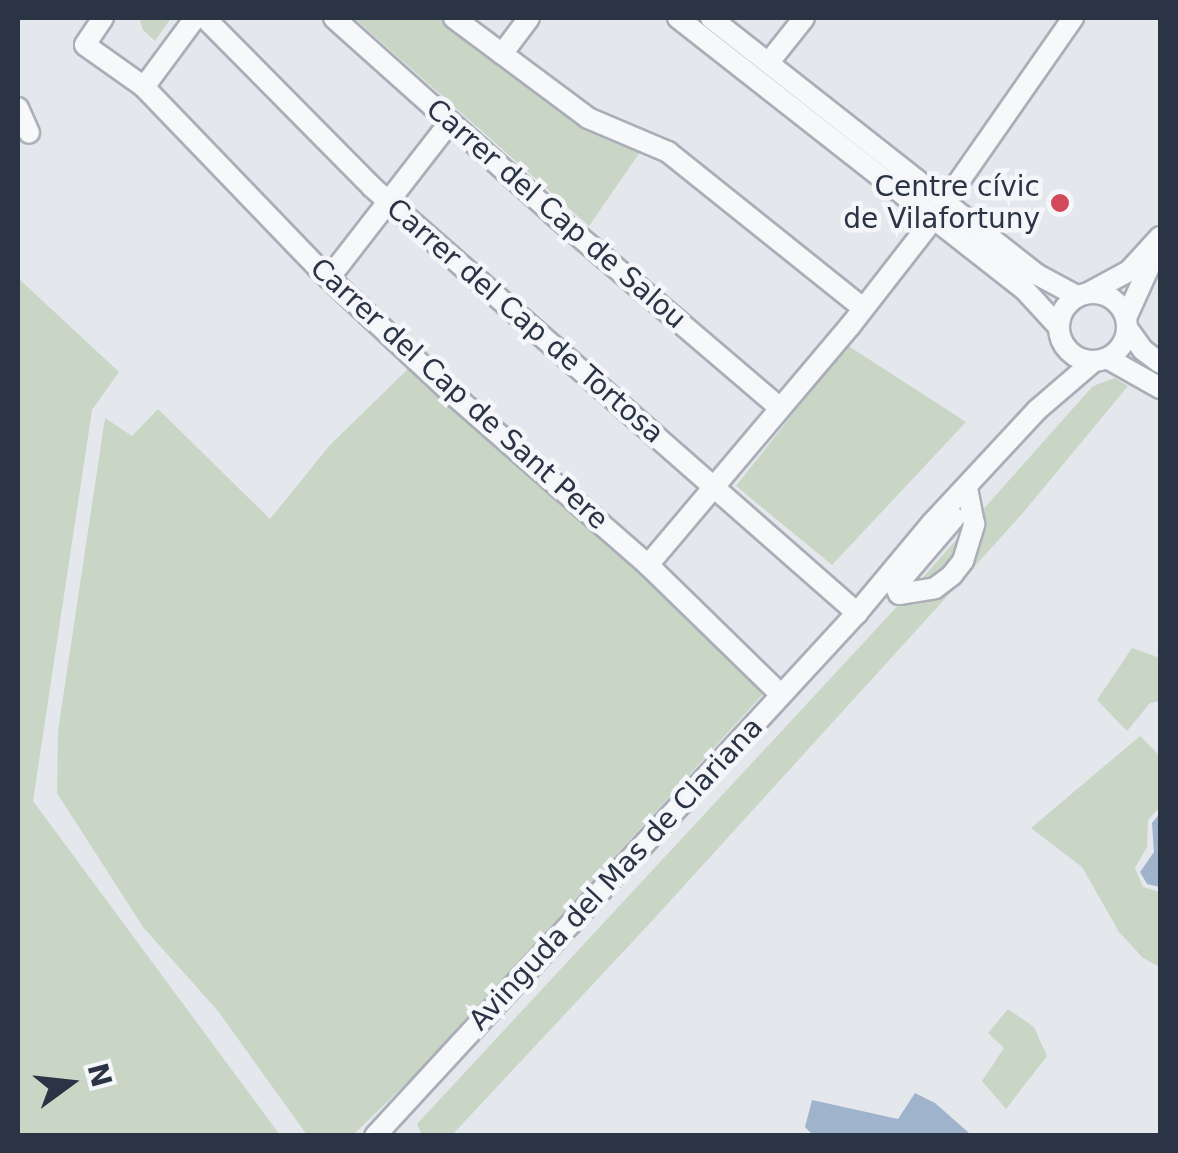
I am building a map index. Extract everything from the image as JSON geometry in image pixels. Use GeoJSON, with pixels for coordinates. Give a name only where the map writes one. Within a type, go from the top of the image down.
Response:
{"type":"FeatureCollection","features":[{"type":"Feature","properties":{"kind":"street","name":"Carrer del Cap de Sant Pere"},"geometry":{"type":"LineString","coordinates":[[105,18],[85,45],[144,87],[330,278],[456,397],[648,565],[780,695]]}},
{"type":"Feature","properties":{"kind":"street"},"geometry":{"type":"LineString","coordinates":[[144,87],[196,18]]}},
{"type":"Feature","properties":{"kind":"street","name":"Carrer del Cap de Tortosa"},"geometry":{"type":"LineString","coordinates":[[205,18],[388,202],[857,614]]}},
{"type":"Feature","properties":{"kind":"street","name":"Carrer del Cap de Salou"},"geometry":{"type":"LineString","coordinates":[[334,18],[780,408]]}},
{"type":"Feature","properties":{"kind":"street"},"geometry":{"type":"LineString","coordinates":[[454,18],[588,118],[668,152],[864,308]]}},
{"type":"Feature","properties":{"kind":"street"},"geometry":{"type":"LineString","coordinates":[[502,54],[529,18]]}},
{"type":"Feature","properties":{"kind":"street"},"geometry":{"type":"LineString","coordinates":[[678,18],[939,210],[1036,274],[1083,294],[1112,298],[1134,340],[1160,363]]}},
{"type":"Feature","properties":{"kind":"street"},"geometry":{"type":"LineString","coordinates":[[711,18],[769,62],[1042,304],[1074,355],[1101,359],[1160,388]]}},
{"type":"Feature","properties":{"kind":"street"},"geometry":{"type":"LineString","coordinates":[[769,62],[804,18]]}},
{"type":"Feature","properties":{"kind":"street"},"geometry":{"type":"LineString","coordinates":[[648,565],[864,308],[939,210],[1073,18]]}},
{"type":"Feature","properties":{"kind":"street"},"geometry":{"type":"LineString","coordinates":[[18,108],[28,133]]}},
{"type":"Feature","properties":{"kind":"street"},"geometry":{"type":"LineString","coordinates":[[330,278],[450,122]]}},
{"type":"Feature","properties":{"kind":"street"},"geometry":{"type":"LineString","coordinates":[[1060,332],[1062,312],[1083,294],[1129,271],[1160,240]]}},
{"type":"Feature","properties":{"kind":"street"},"geometry":{"type":"LineString","coordinates":[[1101,359],[1121,346],[1126,323],[1160,240]]}},
{"type":"Feature","properties":{"kind":"street","name":"Avinguda del Mas de Clariana"},"geometry":{"type":"LineString","coordinates":[[1037,410],[1055,378],[1060,332]]}},
{"type":"Feature","properties":{"kind":"street","name":"Avinguda del Mas de Clariana"},"geometry":{"type":"LineString","coordinates":[[375,1136],[397,1127],[780,695],[857,614],[932,523],[1037,410],[1101,359]]}},
{"type":"Feature","properties":{"kind":"street"},"geometry":{"type":"LineString","coordinates":[[896,587],[899,594],[913,595],[935,588],[963,561],[974,524],[967,489]]}},
{"type":"Feature","properties":{"kind":"street","name":"Avinguda del Mas de Clariana"},"geometry":{"type":"LineString","coordinates":[[857,614],[874,610],[896,587],[956,516],[967,489]]}},
{"type":"Feature","properties":{"kind":"street","name":"Avinguda del Mas de Clariana"},"geometry":{"type":"LineString","coordinates":[[896,587],[893,580],[925,545],[932,523]]}},
{"type":"Feature","properties":{"kind":"green space"},"geometry":{"type":"Polygon","coordinates":[[[139,18],[171,18],[155,41],[143,30],[139,18]]]}},
{"type":"Feature","properties":{"kind":"green space"},"geometry":{"type":"Polygon","coordinates":[[[354,18],[440,18],[587,127],[642,149],[589,226],[354,18]]]}},
{"type":"Feature","properties":{"kind":"green space"},"geometry":{"type":"Polygon","coordinates":[[[18,278],[119,372],[92,410],[33,801],[280,1135],[18,1135],[18,278]]]}},
{"type":"Feature","properties":{"kind":"green space"},"geometry":{"type":"Polygon","coordinates":[[[847,345],[966,422],[832,565],[736,486],[847,345]]]}},
{"type":"Feature","properties":{"kind":"green space"},"geometry":{"type":"Polygon","coordinates":[[[412,365],[693,622],[764,693],[415,1075],[353,1135],[307,1135],[218,1011],[143,927],[57,793],[58,731],[105,418],[132,436],[158,409],[270,519],[330,445],[412,365]]]}},
{"type":"Feature","properties":{"kind":"green space"},"geometry":{"type":"Polygon","coordinates":[[[1115,378],[1128,386],[1022,514],[651,922],[452,1135],[422,1135],[417,1124],[892,612],[1093,386],[1115,378]]]}},
{"type":"Feature","properties":{"kind":"green space"},"geometry":{"type":"Polygon","coordinates":[[[1132,648],[1160,658],[1160,701],[1150,703],[1127,731],[1097,700],[1132,648]]]}},
{"type":"Feature","properties":{"kind":"green space"},"geometry":{"type":"Polygon","coordinates":[[[1140,736],[1160,756],[1160,807],[1148,820],[1147,847],[1135,868],[1143,887],[1160,892],[1160,967],[1143,958],[1119,932],[1082,867],[1031,828],[1140,736]]]}},
{"type":"Feature","properties":{"kind":"green space"},"geometry":{"type":"Polygon","coordinates":[[[1008,1009],[1034,1027],[1047,1056],[1006,1109],[982,1081],[1004,1048],[988,1033],[1008,1009]]]}},
{"type":"Feature","properties":{"kind":"water"},"geometry":{"type":"Polygon","coordinates":[[[1160,813],[1160,887],[1147,884],[1140,872],[1154,852],[1152,823],[1160,813]]]}},
{"type":"Feature","properties":{"kind":"water"},"geometry":{"type":"Polygon","coordinates":[[[915,1093],[935,1103],[969,1133],[814,1136],[805,1127],[812,1100],[898,1119],[915,1093]]]}},
{"type":"Feature","properties":{"kind":"place","name":"Centre cívic de Vilafortuny"},"geometry":{"type":"Point","coordinates":[1060,203]}}]}
